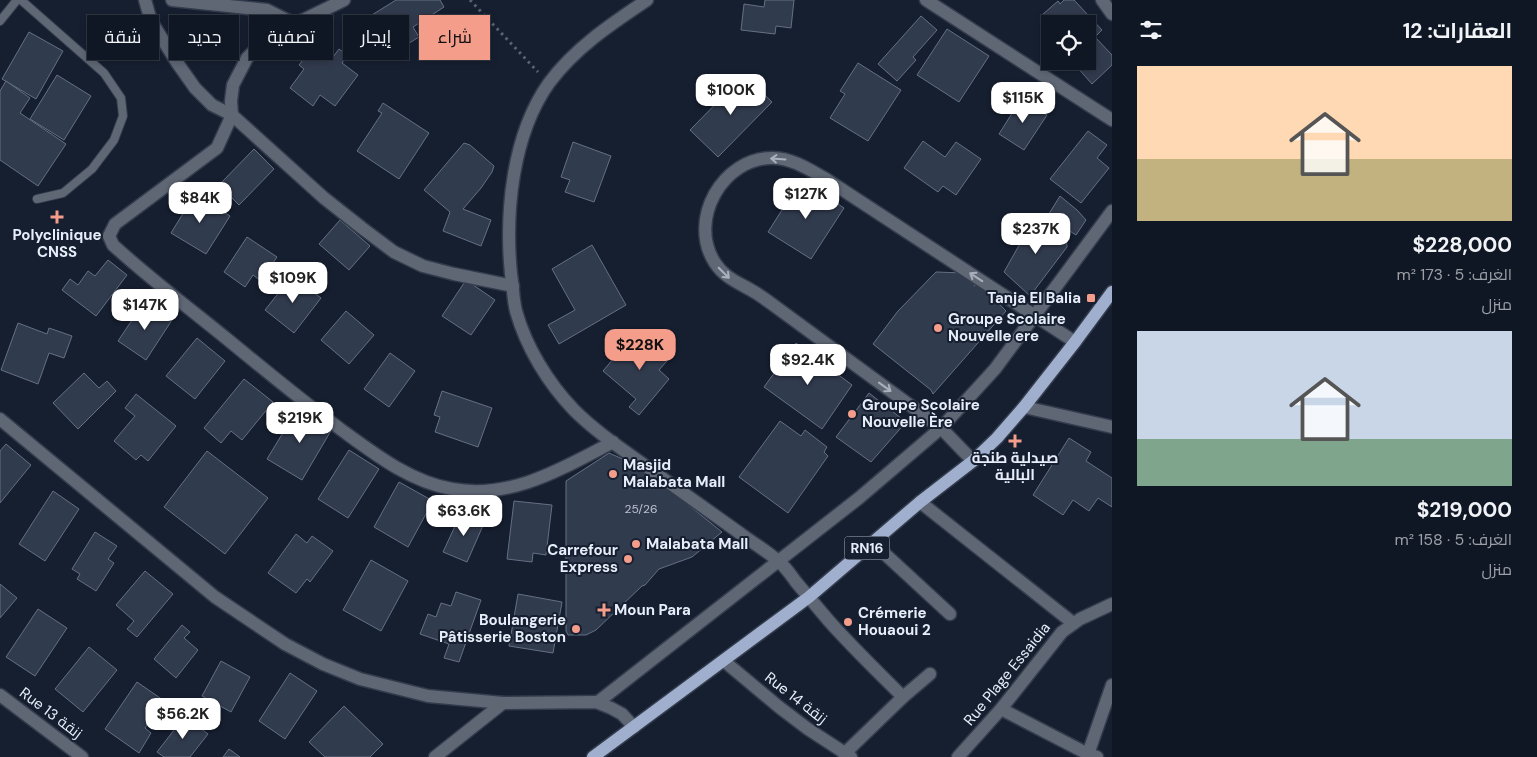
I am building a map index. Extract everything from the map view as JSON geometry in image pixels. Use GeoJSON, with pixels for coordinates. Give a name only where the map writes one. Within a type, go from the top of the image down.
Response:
{"type":"FeatureCollection","features":[{"type":"Feature","properties":{"kind":"main road","name":"RN16"},"geometry":{"type":"LineString","coordinates":[[593,757],[809,597],[920,502],[973,461],[1024,407],[1112,292]]}},
{"type":"Feature","properties":{"kind":"street"},"geometry":{"type":"LineString","coordinates":[[145,0],[151,22],[195,88],[212,105],[232,115],[324,198],[394,252],[423,266],[513,286]]}},
{"type":"Feature","properties":{"kind":"street"},"geometry":{"type":"LineString","coordinates":[[172,0],[267,10],[277,15]]}},
{"type":"Feature","properties":{"kind":"street"},"geometry":{"type":"LineString","coordinates":[[313,15],[344,0]]}},
{"type":"Feature","properties":{"kind":"street"},"geometry":{"type":"LineString","coordinates":[[647,0],[614,22],[567,62],[549,84],[528,124],[510,195],[509,253],[516,309],[522,329],[542,367],[573,408],[613,442],[780,562],[859,652],[903,697]]}},
{"type":"Feature","properties":{"kind":"street"},"geometry":{"type":"LineString","coordinates":[[926,0],[1112,120]]}},
{"type":"Feature","properties":{"kind":"street"},"geometry":{"type":"LineString","coordinates":[[1102,0],[1112,14]]}},
{"type":"Feature","properties":{"kind":"street"},"geometry":{"type":"LineString","coordinates":[[249,56],[233,85],[232,115],[217,148],[114,225],[109,238],[113,245],[309,406],[371,452],[397,468],[430,483],[468,491],[517,486],[550,476],[613,442]]}},
{"type":"Feature","properties":{"kind":"street"},"geometry":{"type":"LineString","coordinates":[[973,461],[941,428],[776,307],[751,290],[732,281],[722,272],[710,254],[705,234],[705,221],[707,211],[718,189],[730,175],[761,158],[775,157],[786,159],[826,179],[1075,342]]}},
{"type":"Feature","properties":{"kind":"street"},"geometry":{"type":"LineString","coordinates":[[598,702],[780,562],[941,428],[995,370],[1112,211]]}},
{"type":"Feature","properties":{"kind":"street"},"geometry":{"type":"LineString","coordinates":[[1024,407],[1112,427]]}},
{"type":"Feature","properties":{"kind":"street"},"geometry":{"type":"LineString","coordinates":[[0,420],[215,597],[253,624],[322,664],[360,679],[428,696],[503,703],[598,702],[622,714],[634,727]]}},
{"type":"Feature","properties":{"kind":"street"},"geometry":{"type":"LineString","coordinates":[[920,502],[1073,624]]}},
{"type":"Feature","properties":{"kind":"street"},"geometry":{"type":"LineString","coordinates":[[873,544],[950,614]]}},
{"type":"Feature","properties":{"kind":"street","name":"Rue Plage Essaidia"},"geometry":{"type":"LineString","coordinates":[[958,757],[1001,709],[1062,632],[1091,613],[1112,604]]}},
{"type":"Feature","properties":{"kind":"street","name":"Rue 14 زنقة"},"geometry":{"type":"LineString","coordinates":[[724,661],[779,707],[848,755]]}},
{"type":"Feature","properties":{"kind":"street"},"geometry":{"type":"LineString","coordinates":[[848,755],[903,697],[930,674]]}},
{"type":"Feature","properties":{"kind":"street"},"geometry":{"type":"LineString","coordinates":[[1001,709],[1091,756],[1112,685]]}},
{"type":"Feature","properties":{"kind":"street","name":"Rue 13 زنقة"},"geometry":{"type":"LineString","coordinates":[[0,695],[82,757]]}},
{"type":"Feature","properties":{"kind":"street"},"geometry":{"type":"LineString","coordinates":[[435,757],[503,703]]}},
{"type":"Feature","properties":{"kind":"lane"},"geometry":{"type":"LineString","coordinates":[[0,21],[17,0]]}},
{"type":"Feature","properties":{"kind":"lane"},"geometry":{"type":"LineString","coordinates":[[21,0],[104,73],[122,98],[123,116],[114,140],[92,169],[62,193],[37,198]]}},
{"type":"Feature","properties":{"kind":"path"},"geometry":{"type":"LineString","coordinates":[[470,0],[549,84]]}},
{"type":"Feature","properties":{"kind":"building"},"geometry":{"type":"Polygon","coordinates":[[[396,0],[440,0],[444,7],[432,15],[419,15],[419,23],[413,27],[419,37],[409,43],[409,15],[372,15],[396,0]]]}},
{"type":"Feature","properties":{"kind":"building"},"geometry":{"type":"Polygon","coordinates":[[[765,0],[794,0],[791,28],[776,26],[775,34],[741,30],[744,4],[764,7],[765,0]]]}},
{"type":"Feature","properties":{"kind":"building"},"geometry":{"type":"Polygon","coordinates":[[[1064,0],[1074,0],[1088,15],[1042,15],[1058,1],[1060,4],[1064,0]]]}},
{"type":"Feature","properties":{"kind":"building"},"geometry":{"type":"Polygon","coordinates":[[[921,16],[937,30],[913,57],[916,60],[897,81],[878,64],[921,16]]]}},
{"type":"Feature","properties":{"kind":"building"},"geometry":{"type":"Polygon","coordinates":[[[1096,24],[1102,30],[1096,36],[1096,24]]]}},
{"type":"Feature","properties":{"kind":"building"},"geometry":{"type":"Polygon","coordinates":[[[947,29],[989,56],[959,102],[917,75],[947,29]]]}},
{"type":"Feature","properties":{"kind":"building"},"geometry":{"type":"Polygon","coordinates":[[[29,32],[63,51],[36,99],[2,79],[29,32]]]}},
{"type":"Feature","properties":{"kind":"building"},"geometry":{"type":"Polygon","coordinates":[[[1096,38],[1112,55],[1112,65],[1092,84],[1080,70],[1096,70],[1096,38]]]}},
{"type":"Feature","properties":{"kind":"building"},"geometry":{"type":"Polygon","coordinates":[[[339,49],[343,52],[344,60],[342,63],[358,75],[335,106],[320,95],[313,106],[290,88],[304,69],[299,65],[303,60],[333,60],[339,49]]]}},
{"type":"Feature","properties":{"kind":"building"},"geometry":{"type":"Polygon","coordinates":[[[858,63],[901,90],[868,141],[830,118],[845,94],[840,91],[858,63]]]}},
{"type":"Feature","properties":{"kind":"building"},"geometry":{"type":"Polygon","coordinates":[[[57,75],[91,96],[64,140],[30,119],[57,75]]]}},
{"type":"Feature","properties":{"kind":"building"},"geometry":{"type":"Polygon","coordinates":[[[744,75],[772,102],[718,157],[690,130],[744,75]]]}},
{"type":"Feature","properties":{"kind":"building"},"geometry":{"type":"Polygon","coordinates":[[[6,81],[30,98],[20,113],[66,144],[38,186],[0,160],[0,91],[6,81]]]}},
{"type":"Feature","properties":{"kind":"building"},"geometry":{"type":"Polygon","coordinates":[[[1021,99],[1047,115],[1024,150],[999,134],[1021,99]]]}},
{"type":"Feature","properties":{"kind":"building"},"geometry":{"type":"Polygon","coordinates":[[[383,103],[429,133],[399,179],[357,151],[382,113],[378,111],[383,103]]]}},
{"type":"Feature","properties":{"kind":"building"},"geometry":{"type":"Polygon","coordinates":[[[1088,131],[1107,145],[1097,158],[1109,168],[1081,203],[1050,179],[1088,131]]]}},
{"type":"Feature","properties":{"kind":"building"},"geometry":{"type":"Polygon","coordinates":[[[923,141],[945,157],[956,142],[981,159],[956,195],[943,186],[938,192],[904,168],[923,141]]]}},
{"type":"Feature","properties":{"kind":"building"},"geometry":{"type":"Polygon","coordinates":[[[573,142],[611,156],[594,202],[565,192],[570,180],[561,177],[573,142]]]}},
{"type":"Feature","properties":{"kind":"building"},"geometry":{"type":"Polygon","coordinates":[[[464,143],[470,145],[494,166],[481,188],[463,209],[491,220],[481,246],[443,231],[450,212],[424,190],[464,143]]]}},
{"type":"Feature","properties":{"kind":"building"},"geometry":{"type":"Polygon","coordinates":[[[254,149],[274,169],[239,205],[219,185],[254,149]]]}},
{"type":"Feature","properties":{"kind":"building"},"geometry":{"type":"Polygon","coordinates":[[[801,180],[844,208],[811,259],[768,232],[801,180]]]}},
{"type":"Feature","properties":{"kind":"building"},"geometry":{"type":"Polygon","coordinates":[[[195,194],[230,216],[206,254],[171,233],[195,194]]]}},
{"type":"Feature","properties":{"kind":"building"},"geometry":{"type":"Polygon","coordinates":[[[1060,196],[1086,220],[1076,235],[1047,217],[1060,196]]]}},
{"type":"Feature","properties":{"kind":"building"},"geometry":{"type":"Polygon","coordinates":[[[1035,217],[1066,234],[1067,247],[1030,296],[1004,272],[1035,217]]]}},
{"type":"Feature","properties":{"kind":"building"},"geometry":{"type":"Polygon","coordinates":[[[340,220],[370,246],[349,270],[319,244],[340,220]]]}},
{"type":"Feature","properties":{"kind":"building"},"geometry":{"type":"Polygon","coordinates":[[[247,237],[277,257],[261,281],[253,275],[245,287],[224,272],[247,237]]]}},
{"type":"Feature","properties":{"kind":"building"},"geometry":{"type":"Polygon","coordinates":[[[592,245],[626,305],[559,344],[548,325],[575,310],[552,269],[592,245]]]}},
{"type":"Feature","properties":{"kind":"building"},"geometry":{"type":"Polygon","coordinates":[[[108,260],[127,275],[96,316],[62,290],[70,279],[78,285],[88,271],[95,276],[108,260]]]}},
{"type":"Feature","properties":{"kind":"building","name":"Groupe Scolaire Nouvelle ere"},"geometry":{"type":"Polygon","coordinates":[[[936,272],[964,273],[975,283],[974,286],[979,283],[1006,311],[933,394],[931,390],[873,344],[898,311],[936,272]]]}},
{"type":"Feature","properties":{"kind":"building"},"geometry":{"type":"Polygon","coordinates":[[[292,276],[321,298],[294,333],[265,310],[292,276]]]}},
{"type":"Feature","properties":{"kind":"building"},"geometry":{"type":"Polygon","coordinates":[[[466,280],[495,300],[471,335],[442,316],[466,280]]]}},
{"type":"Feature","properties":{"kind":"building"},"geometry":{"type":"Polygon","coordinates":[[[144,302],[172,320],[146,360],[118,341],[144,302]]]}},
{"type":"Feature","properties":{"kind":"building"},"geometry":{"type":"Polygon","coordinates":[[[346,311],[374,335],[349,364],[321,340],[346,311]]]}},
{"type":"Feature","properties":{"kind":"building"},"geometry":{"type":"Polygon","coordinates":[[[18,323],[47,334],[49,328],[72,336],[64,358],[49,353],[38,384],[1,370],[18,323]]]}},
{"type":"Feature","properties":{"kind":"building"},"geometry":{"type":"Polygon","coordinates":[[[634,334],[648,347],[655,338],[673,354],[659,370],[669,379],[639,415],[629,407],[636,399],[603,371],[634,334]]]}},
{"type":"Feature","properties":{"kind":"building"},"geometry":{"type":"Polygon","coordinates":[[[197,338],[225,361],[195,399],[166,376],[197,338]]]}},
{"type":"Feature","properties":{"kind":"building"},"geometry":{"type":"Polygon","coordinates":[[[796,343],[852,385],[822,429],[764,387],[796,343]]]}},
{"type":"Feature","properties":{"kind":"building"},"geometry":{"type":"Polygon","coordinates":[[[390,353],[415,371],[389,407],[364,389],[390,353]]]}},
{"type":"Feature","properties":{"kind":"building"},"geometry":{"type":"Polygon","coordinates":[[[84,373],[99,388],[107,381],[116,391],[78,429],[53,403],[84,373]]]}},
{"type":"Feature","properties":{"kind":"building"},"geometry":{"type":"Polygon","coordinates":[[[244,379],[273,402],[242,440],[231,431],[221,443],[204,428],[244,379]]]}},
{"type":"Feature","properties":{"kind":"building"},"geometry":{"type":"Polygon","coordinates":[[[442,391],[492,408],[478,447],[435,432],[440,417],[434,415],[442,391]]]}},
{"type":"Feature","properties":{"kind":"building"},"geometry":{"type":"Polygon","coordinates":[[[869,393],[906,422],[871,462],[836,437],[869,393]]]}},
{"type":"Feature","properties":{"kind":"building"},"geometry":{"type":"Polygon","coordinates":[[[136,394],[176,426],[148,461],[141,455],[136,460],[114,441],[135,416],[125,408],[136,394]]]}},
{"type":"Feature","properties":{"kind":"building"},"geometry":{"type":"Polygon","coordinates":[[[298,408],[332,429],[302,480],[267,459],[298,408]]]}},
{"type":"Feature","properties":{"kind":"building"},"geometry":{"type":"Polygon","coordinates":[[[780,421],[801,436],[805,430],[827,447],[824,452],[828,456],[788,513],[739,477],[780,421]]]}},
{"type":"Feature","properties":{"kind":"building"},"geometry":{"type":"Polygon","coordinates":[[[1069,438],[1091,452],[1086,461],[1112,478],[1112,507],[1098,498],[1089,511],[1073,500],[1063,515],[1033,495],[1069,438]]]}},
{"type":"Feature","properties":{"kind":"building"},"geometry":{"type":"Polygon","coordinates":[[[6,444],[31,465],[0,503],[0,451],[6,444]]]}},
{"type":"Feature","properties":{"kind":"building"},"geometry":{"type":"Polygon","coordinates":[[[349,450],[379,469],[348,518],[318,499],[349,450]]]}},
{"type":"Feature","properties":{"kind":"building"},"geometry":{"type":"Polygon","coordinates":[[[207,451],[268,498],[225,554],[164,507],[207,451]]]}},
{"type":"Feature","properties":{"kind":"building","name":"Malabata Mall"},"geometry":{"type":"Polygon","coordinates":[[[609,453],[634,464],[722,532],[692,557],[659,569],[645,585],[596,630],[586,635],[568,635],[566,631],[566,481],[609,453]]]}},
{"type":"Feature","properties":{"kind":"building"},"geometry":{"type":"Polygon","coordinates":[[[399,482],[433,501],[408,547],[374,527],[399,482]]]}},
{"type":"Feature","properties":{"kind":"building"},"geometry":{"type":"Polygon","coordinates":[[[53,491],[79,509],[45,561],[19,544],[53,491]]]}},
{"type":"Feature","properties":{"kind":"building"},"geometry":{"type":"Polygon","coordinates":[[[514,501],[552,505],[546,555],[533,553],[532,562],[507,559],[514,501]]]}},
{"type":"Feature","properties":{"kind":"building"},"geometry":{"type":"Polygon","coordinates":[[[462,511],[485,521],[467,562],[443,552],[462,511]]]}},
{"type":"Feature","properties":{"kind":"building"},"geometry":{"type":"Polygon","coordinates":[[[95,532],[117,546],[108,559],[114,563],[96,591],[77,579],[80,574],[72,569],[95,532]]]}},
{"type":"Feature","properties":{"kind":"building"},"geometry":{"type":"Polygon","coordinates":[[[296,534],[307,543],[312,536],[333,551],[310,582],[307,579],[296,593],[268,573],[296,534]]]}},
{"type":"Feature","properties":{"kind":"building"},"geometry":{"type":"Polygon","coordinates":[[[371,560],[408,581],[381,631],[343,610],[371,560]]]}},
{"type":"Feature","properties":{"kind":"building"},"geometry":{"type":"Polygon","coordinates":[[[145,571],[173,594],[137,637],[127,629],[134,621],[116,605],[145,571]]]}},
{"type":"Feature","properties":{"kind":"building"},"geometry":{"type":"Polygon","coordinates":[[[0,584],[17,598],[0,618],[0,584]]]}},
{"type":"Feature","properties":{"kind":"building"},"geometry":{"type":"Polygon","coordinates":[[[456,592],[481,600],[459,662],[444,658],[449,644],[420,634],[428,614],[436,617],[441,603],[451,606],[456,592]]]}},
{"type":"Feature","properties":{"kind":"building"},"geometry":{"type":"Polygon","coordinates":[[[518,594],[562,602],[553,653],[509,646],[518,594]]]}},
{"type":"Feature","properties":{"kind":"building"},"geometry":{"type":"Polygon","coordinates":[[[38,609],[67,628],[35,676],[6,657],[38,609]]]}},
{"type":"Feature","properties":{"kind":"building"},"geometry":{"type":"Polygon","coordinates":[[[182,625],[190,632],[184,638],[198,650],[176,678],[154,659],[182,625]]]}},
{"type":"Feature","properties":{"kind":"building"},"geometry":{"type":"Polygon","coordinates":[[[89,647],[117,670],[83,712],[55,689],[89,647]]]}},
{"type":"Feature","properties":{"kind":"building"},"geometry":{"type":"Polygon","coordinates":[[[221,661],[250,677],[231,712],[202,696],[221,661]]]}},
{"type":"Feature","properties":{"kind":"building"},"geometry":{"type":"Polygon","coordinates":[[[290,673],[317,691],[285,739],[259,721],[290,673]]]}},
{"type":"Feature","properties":{"kind":"building"},"geometry":{"type":"Polygon","coordinates":[[[137,682],[163,700],[145,728],[151,733],[139,753],[105,729],[137,682]]]}},
{"type":"Feature","properties":{"kind":"building"},"geometry":{"type":"Polygon","coordinates":[[[344,706],[383,744],[370,757],[325,757],[309,742],[344,706]]]}},
{"type":"Feature","properties":{"kind":"building"},"geometry":{"type":"Polygon","coordinates":[[[185,716],[208,734],[190,757],[164,757],[157,752],[185,716]]]}},
{"type":"Feature","properties":{"kind":"building"},"geometry":{"type":"Polygon","coordinates":[[[229,749],[240,757],[223,757],[229,749]]]}},
{"type":"Feature","properties":{"kind":"place","name":"Polyclinique CNSS"},"geometry":{"type":"Point","coordinates":[57,217]}},
{"type":"Feature","properties":{"kind":"place","name":"Tanja El Balia"},"geometry":{"type":"Point","coordinates":[1091,298]}},
{"type":"Feature","properties":{"kind":"place","name":"Groupe Scolaire Nouvelle ere"},"geometry":{"type":"Point","coordinates":[938,328]}},
{"type":"Feature","properties":{"kind":"place","name":"Groupe Scolaire Nouvelle Ère"},"geometry":{"type":"Point","coordinates":[852,414]}},
{"type":"Feature","properties":{"kind":"place","name":"صيدلية طنجة البالية"},"geometry":{"type":"Point","coordinates":[1015,441]}},
{"type":"Feature","properties":{"kind":"place","name":"Masjid Malabata Mall"},"geometry":{"type":"Point","coordinates":[613,474]}},
{"type":"Feature","properties":{"kind":"place","name":"Malabata Mall"},"geometry":{"type":"Point","coordinates":[636,544]}},
{"type":"Feature","properties":{"kind":"place","name":"Carrefour Express"},"geometry":{"type":"Point","coordinates":[628,559]}},
{"type":"Feature","properties":{"kind":"place","name":"Moun Para"},"geometry":{"type":"Point","coordinates":[604,610]}},
{"type":"Feature","properties":{"kind":"place","name":"Crémerie Houaoui 2"},"geometry":{"type":"Point","coordinates":[848,622]}},
{"type":"Feature","properties":{"kind":"place","name":"Boulangerie Pâtisserie Boston"},"geometry":{"type":"Point","coordinates":[576,629]}}]}
